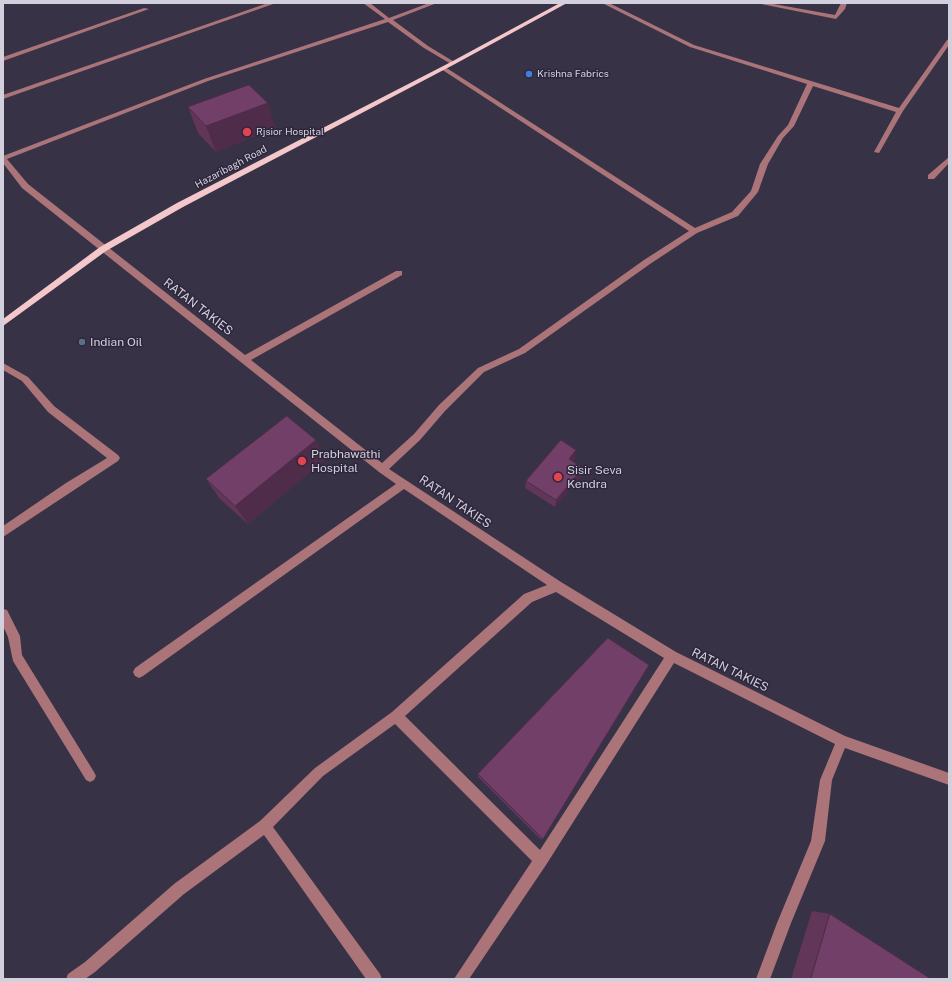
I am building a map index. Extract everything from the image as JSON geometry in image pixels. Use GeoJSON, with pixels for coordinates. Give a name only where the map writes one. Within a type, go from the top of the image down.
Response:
{"type":"FeatureCollection","features":[{"type":"Feature","properties":{"kind":"main road","name":"Hazaribagh Road"},"geometry":{"type":"LineString","coordinates":[[3,323],[103,249],[271,157],[453,63],[564,3]]}},
{"type":"Feature","properties":{"kind":"street"},"geometry":{"type":"LineString","coordinates":[[3,97],[273,3]]}},
{"type":"Feature","properties":{"kind":"street"},"geometry":{"type":"LineString","coordinates":[[366,3],[426,47],[453,63]]}},
{"type":"Feature","properties":{"kind":"street"},"geometry":{"type":"LineString","coordinates":[[3,158],[206,80],[388,20],[434,3]]}},
{"type":"Feature","properties":{"kind":"street"},"geometry":{"type":"LineString","coordinates":[[605,3],[692,46],[900,111]]}},
{"type":"Feature","properties":{"kind":"street"},"geometry":{"type":"LineString","coordinates":[[759,3],[836,17],[842,9],[844,3]]}},
{"type":"Feature","properties":{"kind":"street"},"geometry":{"type":"LineString","coordinates":[[3,59],[146,9]]}},
{"type":"Feature","properties":{"kind":"street"},"geometry":{"type":"LineString","coordinates":[[877,152],[900,111],[949,41]]}},
{"type":"Feature","properties":{"kind":"street"},"geometry":{"type":"LineString","coordinates":[[443,68],[694,231]]}},
{"type":"Feature","properties":{"kind":"street"},"geometry":{"type":"LineString","coordinates":[[382,469],[418,437],[442,408],[481,370],[522,351],[646,262],[694,231],[735,214],[754,192],[764,164],[780,137],[791,126],[808,94],[811,83]]}},
{"type":"Feature","properties":{"kind":"street","name":"RATAN TAKIES"},"geometry":{"type":"LineString","coordinates":[[3,158],[25,186],[382,469],[558,586],[672,656],[842,740],[949,779]]}},
{"type":"Feature","properties":{"kind":"street"},"geometry":{"type":"LineString","coordinates":[[931,177],[949,159]]}},
{"type":"Feature","properties":{"kind":"street"},"geometry":{"type":"LineString","coordinates":[[244,360],[399,272]]}},
{"type":"Feature","properties":{"kind":"street"},"geometry":{"type":"LineString","coordinates":[[3,366],[25,379],[51,409],[115,458],[70,486],[3,532]]}},
{"type":"Feature","properties":{"kind":"street"},"geometry":{"type":"LineString","coordinates":[[139,672],[404,484]]}},
{"type":"Feature","properties":{"kind":"street"},"geometry":{"type":"LineString","coordinates":[[73,979],[90,967],[178,889],[265,826],[319,772],[396,716],[528,598],[558,586]]}},
{"type":"Feature","properties":{"kind":"street"},"geometry":{"type":"LineString","coordinates":[[3,614],[14,636],[17,657],[90,776]]}},
{"type":"Feature","properties":{"kind":"street"},"geometry":{"type":"LineString","coordinates":[[461,979],[542,860],[672,656]]}},
{"type":"Feature","properties":{"kind":"street"},"geometry":{"type":"LineString","coordinates":[[396,716],[542,860]]}},
{"type":"Feature","properties":{"kind":"street"},"geometry":{"type":"LineString","coordinates":[[763,979],[784,923],[818,842],[826,780],[842,740]]}},
{"type":"Feature","properties":{"kind":"street"},"geometry":{"type":"LineString","coordinates":[[265,826],[375,979]]}},
{"type":"Feature","properties":{"kind":"building"},"geometry":{"type":"Polygon","coordinates":[[[249,85],[268,103],[206,126],[188,107],[249,85]]]}},
{"type":"Feature","properties":{"kind":"building"},"geometry":{"type":"Polygon","coordinates":[[[287,416],[316,440],[235,506],[206,479],[287,416]]]}},
{"type":"Feature","properties":{"kind":"building"},"geometry":{"type":"Polygon","coordinates":[[[561,440],[576,450],[569,459],[583,468],[556,500],[526,481],[561,440]]]}},
{"type":"Feature","properties":{"kind":"building"},"geometry":{"type":"Polygon","coordinates":[[[608,638],[649,665],[543,839],[478,774],[608,638]]]}},
{"type":"Feature","properties":{"kind":"building"},"geometry":{"type":"Polygon","coordinates":[[[830,914],[931,979],[811,979],[830,914]]]}},
{"type":"Feature","properties":{"kind":"place","name":"Krishna Fabrics"},"geometry":{"type":"Point","coordinates":[529,74]}},
{"type":"Feature","properties":{"kind":"place","name":"Rjsior Hospital"},"geometry":{"type":"Point","coordinates":[247,132]}},
{"type":"Feature","properties":{"kind":"place","name":"Indian Oil"},"geometry":{"type":"Point","coordinates":[82,342]}},
{"type":"Feature","properties":{"kind":"place","name":"Prabhawathi Hospital"},"geometry":{"type":"Point","coordinates":[302,461]}},
{"type":"Feature","properties":{"kind":"place","name":"Sisir Seva Kendra"},"geometry":{"type":"Point","coordinates":[558,477]}}]}
